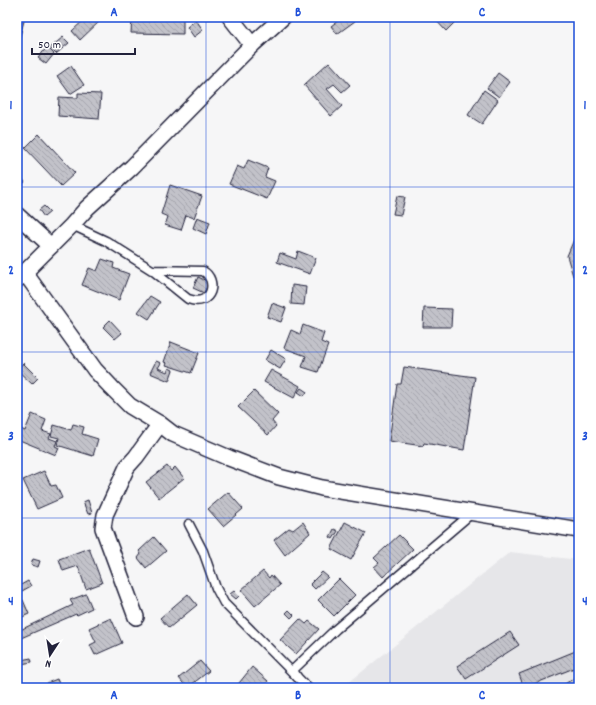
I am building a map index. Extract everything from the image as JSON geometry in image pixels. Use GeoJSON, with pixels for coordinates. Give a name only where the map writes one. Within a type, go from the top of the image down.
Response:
{"type":"FeatureCollection","features":[{"type":"Feature","properties":{"kind":"street"},"geometry":{"type":"LineString","coordinates":[[230,17],[252,45]]}},
{"type":"Feature","properties":{"kind":"street"},"geometry":{"type":"LineString","coordinates":[[283,17],[252,45],[132,167],[87,208],[21,276],[99,374],[130,406],[160,424],[173,434],[279,477],[322,488],[579,530]]}},
{"type":"Feature","properties":{"kind":"street"},"geometry":{"type":"LineString","coordinates":[[17,215],[51,246]]}},
{"type":"Feature","properties":{"kind":"street"},"geometry":{"type":"LineString","coordinates":[[136,617],[103,528],[105,515],[126,467],[136,457],[160,424]]}},
{"type":"Feature","properties":{"kind":"lane"},"geometry":{"type":"LineString","coordinates":[[72,225],[106,241],[152,270],[188,299],[202,301],[209,293],[211,281],[210,275],[203,271],[152,270]]}},
{"type":"Feature","properties":{"kind":"lane"},"geometry":{"type":"LineString","coordinates":[[297,677],[293,670],[336,629],[472,512]]}},
{"type":"Feature","properties":{"kind":"lane"},"geometry":{"type":"LineString","coordinates":[[189,524],[203,551],[216,588],[224,603],[308,688]]}},
{"type":"Feature","properties":{"kind":"shaded area"},"geometry":{"type":"Polygon","coordinates":[[[510,552],[579,560],[579,688],[342,688],[510,552]]]}},
{"type":"Feature","properties":{"kind":"building"},"geometry":{"type":"Polygon","coordinates":[[[87,17],[98,17],[101,20],[80,40],[72,31],[87,17]]]}},
{"type":"Feature","properties":{"kind":"building"},"geometry":{"type":"Polygon","coordinates":[[[132,17],[183,17],[183,34],[131,33],[132,17]]]}},
{"type":"Feature","properties":{"kind":"building"},"geometry":{"type":"Polygon","coordinates":[[[343,17],[351,17],[355,21],[337,34],[331,26],[343,17]]]}},
{"type":"Feature","properties":{"kind":"building"},"geometry":{"type":"Polygon","coordinates":[[[433,17],[456,17],[458,19],[446,31],[433,17]]]}},
{"type":"Feature","properties":{"kind":"building"},"geometry":{"type":"Polygon","coordinates":[[[17,19],[24,21],[19,40],[17,39],[17,19]]]}},
{"type":"Feature","properties":{"kind":"building"},"geometry":{"type":"Polygon","coordinates":[[[196,20],[203,30],[194,37],[187,27],[196,20]]]}},
{"type":"Feature","properties":{"kind":"building"},"geometry":{"type":"Polygon","coordinates":[[[63,37],[69,43],[56,54],[50,48],[63,37]]]}},
{"type":"Feature","properties":{"kind":"building"},"geometry":{"type":"Polygon","coordinates":[[[47,47],[54,54],[46,64],[38,58],[47,47]]]}},
{"type":"Feature","properties":{"kind":"building"},"geometry":{"type":"Polygon","coordinates":[[[329,62],[350,85],[342,92],[334,84],[327,89],[342,106],[331,116],[304,85],[329,62]]]}},
{"type":"Feature","properties":{"kind":"building"},"geometry":{"type":"Polygon","coordinates":[[[71,66],[84,85],[70,94],[57,76],[71,66]]]}},
{"type":"Feature","properties":{"kind":"building"},"geometry":{"type":"Polygon","coordinates":[[[498,73],[510,82],[499,97],[487,88],[498,73]]]}},
{"type":"Feature","properties":{"kind":"building"},"geometry":{"type":"Polygon","coordinates":[[[484,90],[498,100],[482,124],[468,115],[484,90]]]}},
{"type":"Feature","properties":{"kind":"building"},"geometry":{"type":"Polygon","coordinates":[[[78,93],[101,94],[99,119],[58,116],[59,97],[78,98],[78,93]]]}},
{"type":"Feature","properties":{"kind":"building"},"geometry":{"type":"Polygon","coordinates":[[[39,134],[75,173],[61,186],[25,148],[39,134]]]}},
{"type":"Feature","properties":{"kind":"building"},"geometry":{"type":"Polygon","coordinates":[[[248,160],[268,168],[265,177],[275,181],[267,199],[229,184],[237,166],[244,169],[248,160]]]}},
{"type":"Feature","properties":{"kind":"building"},"geometry":{"type":"Polygon","coordinates":[[[17,173],[25,182],[18,188],[17,187],[17,173]]]}},
{"type":"Feature","properties":{"kind":"building"},"geometry":{"type":"Polygon","coordinates":[[[170,185],[202,196],[194,218],[186,215],[181,230],[165,225],[168,217],[161,214],[170,185]]]}},
{"type":"Feature","properties":{"kind":"building"},"geometry":{"type":"Polygon","coordinates":[[[397,196],[405,197],[401,215],[393,214],[397,196]]]}},
{"type":"Feature","properties":{"kind":"building"},"geometry":{"type":"Polygon","coordinates":[[[44,206],[50,212],[44,217],[39,210],[44,206]]]}},
{"type":"Feature","properties":{"kind":"building"},"geometry":{"type":"Polygon","coordinates":[[[197,217],[210,222],[206,234],[193,228],[197,217]]]}},
{"type":"Feature","properties":{"kind":"building"},"geometry":{"type":"Polygon","coordinates":[[[579,235],[579,280],[573,276],[567,256],[575,237],[579,235]]]}},
{"type":"Feature","properties":{"kind":"building"},"geometry":{"type":"Polygon","coordinates":[[[298,251],[316,258],[310,274],[277,262],[280,253],[296,259],[298,251]]]}},
{"type":"Feature","properties":{"kind":"building"},"geometry":{"type":"Polygon","coordinates":[[[102,259],[114,263],[113,268],[129,274],[119,300],[82,285],[89,268],[97,271],[102,259]]]}},
{"type":"Feature","properties":{"kind":"building"},"geometry":{"type":"Polygon","coordinates":[[[198,277],[209,282],[204,293],[193,288],[198,277]]]}},
{"type":"Feature","properties":{"kind":"building"},"geometry":{"type":"Polygon","coordinates":[[[292,285],[306,287],[304,305],[291,304],[292,285]]]}},
{"type":"Feature","properties":{"kind":"building"},"geometry":{"type":"Polygon","coordinates":[[[150,296],[160,302],[149,319],[138,312],[150,296]]]}},
{"type":"Feature","properties":{"kind":"building"},"geometry":{"type":"Polygon","coordinates":[[[272,303],[286,308],[281,322],[267,317],[272,303]]]}},
{"type":"Feature","properties":{"kind":"building"},"geometry":{"type":"Polygon","coordinates":[[[424,308],[452,309],[451,327],[423,327],[424,308]]]}},
{"type":"Feature","properties":{"kind":"building"},"geometry":{"type":"Polygon","coordinates":[[[110,320],[122,333],[115,339],[103,327],[110,320]]]}},
{"type":"Feature","properties":{"kind":"building"},"geometry":{"type":"Polygon","coordinates":[[[303,325],[324,333],[321,342],[328,345],[318,372],[302,367],[306,356],[284,348],[291,330],[300,334],[303,325]]]}},
{"type":"Feature","properties":{"kind":"building"},"geometry":{"type":"Polygon","coordinates":[[[171,342],[199,353],[191,373],[166,365],[167,363],[164,362],[171,342]]]}},
{"type":"Feature","properties":{"kind":"building"},"geometry":{"type":"Polygon","coordinates":[[[271,350],[286,359],[280,369],[265,360],[271,350]]]}},
{"type":"Feature","properties":{"kind":"building"},"geometry":{"type":"Polygon","coordinates":[[[156,361],[161,363],[158,368],[167,372],[169,368],[173,370],[169,381],[150,373],[156,361]]]}},
{"type":"Feature","properties":{"kind":"building"},"geometry":{"type":"Polygon","coordinates":[[[23,363],[38,378],[32,384],[17,370],[23,363]]]}},
{"type":"Feature","properties":{"kind":"building"},"geometry":{"type":"Polygon","coordinates":[[[404,367],[475,377],[464,450],[424,443],[423,446],[389,441],[397,384],[401,384],[404,367]]]}},
{"type":"Feature","properties":{"kind":"building"},"geometry":{"type":"Polygon","coordinates":[[[271,370],[300,386],[294,398],[264,382],[271,370]]]}},
{"type":"Feature","properties":{"kind":"building"},"geometry":{"type":"Polygon","coordinates":[[[301,388],[307,392],[304,396],[298,392],[301,388]]]}},
{"type":"Feature","properties":{"kind":"building"},"geometry":{"type":"Polygon","coordinates":[[[254,391],[278,414],[272,421],[276,426],[268,435],[238,407],[254,391]]]}},
{"type":"Feature","properties":{"kind":"building"},"geometry":{"type":"Polygon","coordinates":[[[32,414],[46,420],[42,431],[51,434],[49,438],[57,441],[55,446],[59,448],[56,455],[17,439],[17,427],[25,431],[32,414]]]}},
{"type":"Feature","properties":{"kind":"building"},"geometry":{"type":"Polygon","coordinates":[[[73,424],[84,427],[82,434],[98,439],[93,456],[57,445],[59,438],[51,436],[54,425],[71,430],[73,424]]]}},
{"type":"Feature","properties":{"kind":"building"},"geometry":{"type":"Polygon","coordinates":[[[167,466],[171,471],[175,467],[184,478],[159,498],[146,482],[167,466]]]}},
{"type":"Feature","properties":{"kind":"building"},"geometry":{"type":"Polygon","coordinates":[[[44,471],[51,486],[56,485],[62,498],[37,509],[23,480],[44,471]]]}},
{"type":"Feature","properties":{"kind":"building"},"geometry":{"type":"Polygon","coordinates":[[[228,492],[243,509],[223,526],[208,509],[228,492]]]}},
{"type":"Feature","properties":{"kind":"building"},"geometry":{"type":"Polygon","coordinates":[[[88,500],[92,513],[88,514],[83,502],[88,500]]]}},
{"type":"Feature","properties":{"kind":"building"},"geometry":{"type":"Polygon","coordinates":[[[303,522],[310,533],[285,555],[274,540],[289,528],[293,530],[303,522]]]}},
{"type":"Feature","properties":{"kind":"building"},"geometry":{"type":"Polygon","coordinates":[[[345,522],[366,533],[351,560],[331,549],[345,522]]]}},
{"type":"Feature","properties":{"kind":"building"},"geometry":{"type":"Polygon","coordinates":[[[334,529],[338,531],[333,539],[330,537],[334,529]]]}},
{"type":"Feature","properties":{"kind":"building"},"geometry":{"type":"Polygon","coordinates":[[[399,535],[413,549],[383,577],[374,567],[379,563],[374,558],[399,535]]]}},
{"type":"Feature","properties":{"kind":"building"},"geometry":{"type":"Polygon","coordinates":[[[154,537],[166,551],[146,568],[138,558],[141,554],[139,551],[154,537]]]}},
{"type":"Feature","properties":{"kind":"building"},"geometry":{"type":"Polygon","coordinates":[[[89,548],[102,583],[86,589],[78,566],[63,571],[59,559],[89,548]]]}},
{"type":"Feature","properties":{"kind":"building"},"geometry":{"type":"Polygon","coordinates":[[[33,559],[40,561],[38,567],[31,565],[33,559]]]}},
{"type":"Feature","properties":{"kind":"building"},"geometry":{"type":"Polygon","coordinates":[[[263,571],[269,578],[271,575],[280,585],[255,606],[241,590],[263,571]]]}},
{"type":"Feature","properties":{"kind":"building"},"geometry":{"type":"Polygon","coordinates":[[[322,572],[328,577],[315,589],[310,584],[322,572]]]}},
{"type":"Feature","properties":{"kind":"building"},"geometry":{"type":"Polygon","coordinates":[[[339,579],[355,595],[334,616],[318,600],[339,579]]]}},
{"type":"Feature","properties":{"kind":"building"},"geometry":{"type":"Polygon","coordinates":[[[28,581],[31,586],[22,591],[19,586],[28,581]]]}},
{"type":"Feature","properties":{"kind":"building"},"geometry":{"type":"Polygon","coordinates":[[[234,591],[239,596],[236,599],[230,594],[234,591]]]}},
{"type":"Feature","properties":{"kind":"building"},"geometry":{"type":"Polygon","coordinates":[[[86,594],[92,608],[21,638],[18,631],[73,605],[70,600],[86,594]]]}},
{"type":"Feature","properties":{"kind":"building"},"geometry":{"type":"Polygon","coordinates":[[[188,594],[197,605],[169,628],[160,618],[188,594]]]}},
{"type":"Feature","properties":{"kind":"building"},"geometry":{"type":"Polygon","coordinates":[[[23,600],[29,614],[18,619],[17,602],[23,600]]]}},
{"type":"Feature","properties":{"kind":"building"},"geometry":{"type":"Polygon","coordinates":[[[289,610],[294,615],[291,618],[286,613],[289,610]]]}},
{"type":"Feature","properties":{"kind":"building"},"geometry":{"type":"Polygon","coordinates":[[[111,618],[122,643],[95,655],[90,645],[96,642],[89,628],[111,618]]]}},
{"type":"Feature","properties":{"kind":"building"},"geometry":{"type":"Polygon","coordinates":[[[300,619],[306,624],[309,621],[319,629],[296,654],[280,640],[300,619]]]}},
{"type":"Feature","properties":{"kind":"building"},"geometry":{"type":"Polygon","coordinates":[[[510,632],[519,645],[466,679],[457,666],[510,632]]]}},
{"type":"Feature","properties":{"kind":"building"},"geometry":{"type":"Polygon","coordinates":[[[578,650],[579,666],[524,688],[519,674],[578,650]]]}},
{"type":"Feature","properties":{"kind":"building"},"geometry":{"type":"Polygon","coordinates":[[[31,658],[32,662],[21,664],[21,660],[31,658]]]}},
{"type":"Feature","properties":{"kind":"building"},"geometry":{"type":"Polygon","coordinates":[[[200,661],[209,671],[187,688],[179,678],[200,661]]]}},
{"type":"Feature","properties":{"kind":"building"},"geometry":{"type":"Polygon","coordinates":[[[252,667],[268,681],[263,688],[235,688],[252,667]]]}},
{"type":"Feature","properties":{"kind":"building"},"geometry":{"type":"Polygon","coordinates":[[[579,675],[579,688],[560,688],[560,687],[579,675]]]}},
{"type":"Feature","properties":{"kind":"building"},"geometry":{"type":"Polygon","coordinates":[[[57,679],[60,686],[49,688],[47,683],[57,679]]]}}]}
